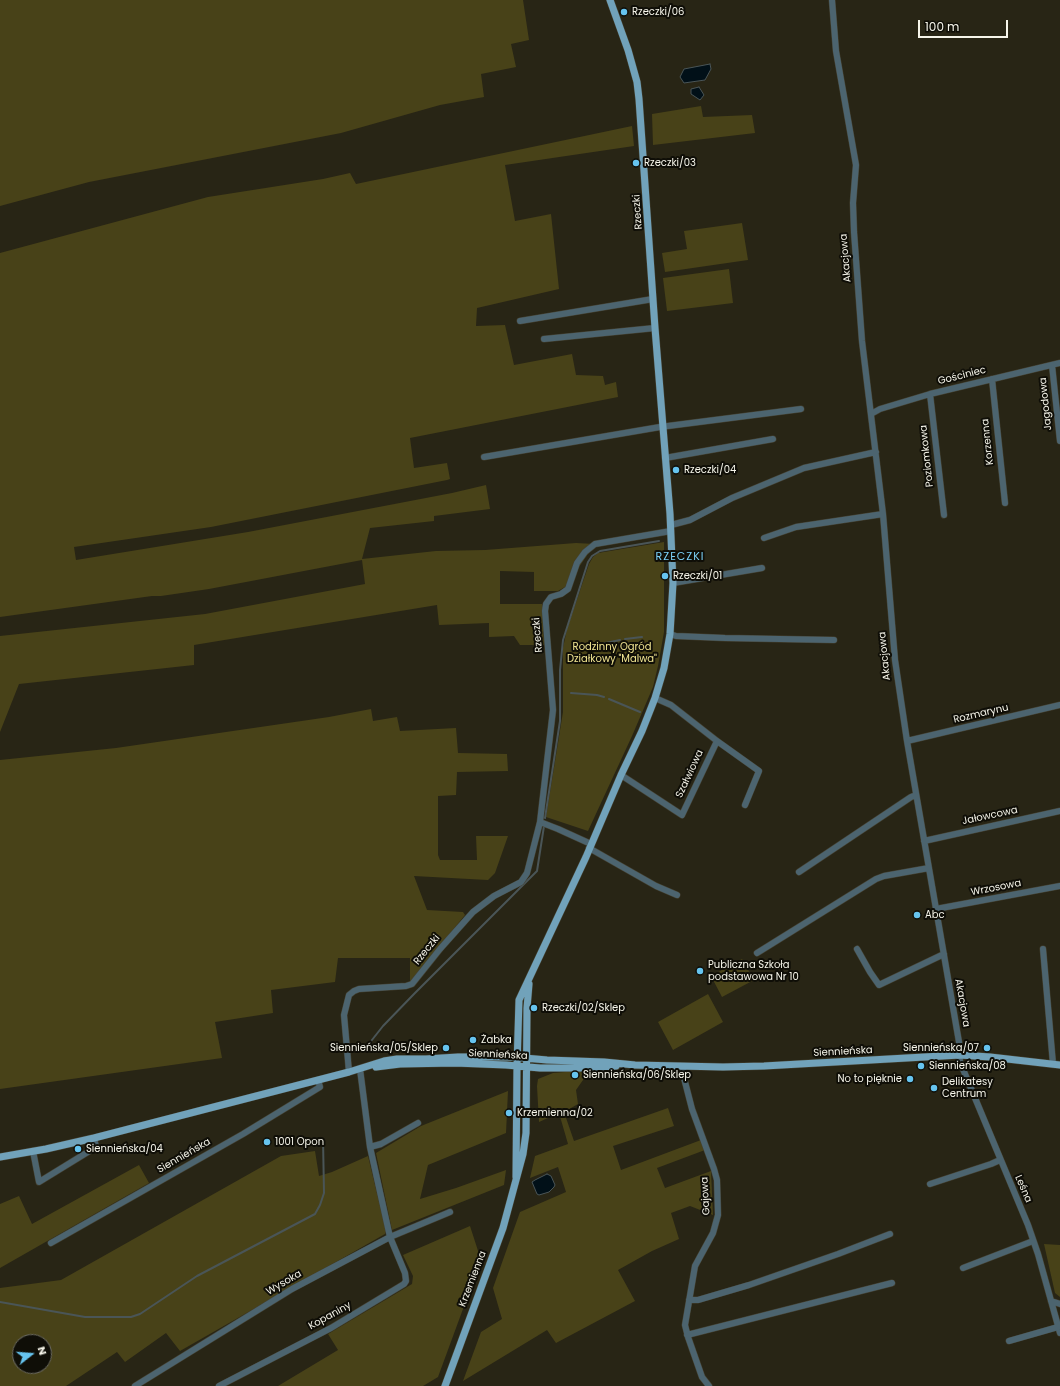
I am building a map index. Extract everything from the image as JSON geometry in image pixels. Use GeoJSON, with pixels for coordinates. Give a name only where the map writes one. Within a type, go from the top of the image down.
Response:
{"type":"FeatureCollection","features":[{"type":"Feature","properties":{"kind":"main road","name":"Rzeczki"},"geometry":{"type":"LineString","coordinates":[[516,1066],[519,1000],[642,731],[655,698],[664,668],[670,634],[673,583],[671,528],[639,100],[637,82],[628,50],[610,0]]}},
{"type":"Feature","properties":{"kind":"main road","name":"Rzeczki"},"geometry":{"type":"LineString","coordinates":[[527,1066],[527,1008],[530,977]]}},
{"type":"Feature","properties":{"kind":"main road","name":"Siennieńska"},"geometry":{"type":"LineString","coordinates":[[0,1157],[94,1138],[349,1072],[384,1061],[397,1059],[426,1059],[458,1056],[683,1067],[764,1066],[960,1055],[1056,1065]]}},
{"type":"Feature","properties":{"kind":"main road","name":"Siennieńska"},"geometry":{"type":"LineString","coordinates":[[360,1069],[400,1064],[589,1068],[635,1065]]}},
{"type":"Feature","properties":{"kind":"main road","name":"Krzemienna"},"geometry":{"type":"LineString","coordinates":[[516,1066],[516,1177]]}},
{"type":"Feature","properties":{"kind":"main road","name":"Krzemienna"},"geometry":{"type":"LineString","coordinates":[[445,1386],[503,1228],[523,1154],[526,1133],[527,1066]]}},
{"type":"Feature","properties":{"kind":"street","name":"Akacjowa"},"geometry":{"type":"LineString","coordinates":[[832,0],[836,51],[856,165],[853,204],[862,341],[883,514],[895,660],[907,741],[960,1055]]}},
{"type":"Feature","properties":{"kind":"street"},"geometry":{"type":"LineString","coordinates":[[520,321],[653,299]]}},
{"type":"Feature","properties":{"kind":"street"},"geometry":{"type":"LineString","coordinates":[[544,339],[655,328]]}},
{"type":"Feature","properties":{"kind":"street","name":"Gościniec"},"geometry":{"type":"LineString","coordinates":[[871,414],[880,408],[930,394],[1060,363]]}},
{"type":"Feature","properties":{"kind":"street","name":"Jagodowa"},"geometry":{"type":"LineString","coordinates":[[1052,365],[1060,441]]}},
{"type":"Feature","properties":{"kind":"street","name":"Korzenna"},"geometry":{"type":"LineString","coordinates":[[992,379],[1005,503]]}},
{"type":"Feature","properties":{"kind":"street","name":"Poziomkowa"},"geometry":{"type":"LineString","coordinates":[[930,394],[944,515]]}},
{"type":"Feature","properties":{"kind":"street"},"geometry":{"type":"LineString","coordinates":[[484,456],[663,427],[801,409]]}},
{"type":"Feature","properties":{"kind":"street"},"geometry":{"type":"LineString","coordinates":[[665,458],[774,439]]}},
{"type":"Feature","properties":{"kind":"street","name":"Rzeczki"},"geometry":{"type":"LineString","coordinates":[[349,1072],[344,1015],[349,995],[360,989],[406,986],[412,984],[440,949],[473,912],[494,896],[521,882],[527,873],[540,822],[554,710],[545,611],[546,604],[551,597],[561,594],[568,589],[577,563],[585,552],[595,544],[671,528],[690,520],[732,498],[804,468],[876,452]]}},
{"type":"Feature","properties":{"kind":"street"},"geometry":{"type":"LineString","coordinates":[[764,538],[796,527],[883,514]]}},
{"type":"Feature","properties":{"kind":"street"},"geometry":{"type":"LineString","coordinates":[[673,583],[762,568]]}},
{"type":"Feature","properties":{"kind":"street"},"geometry":{"type":"LineString","coordinates":[[670,634],[676,636],[725,638],[834,640]]}},
{"type":"Feature","properties":{"kind":"street"},"geometry":{"type":"LineString","coordinates":[[655,698],[671,706],[759,771],[745,805]]}},
{"type":"Feature","properties":{"kind":"street","name":"Rozmarynu"},"geometry":{"type":"LineString","coordinates":[[907,741],[1060,706]]}},
{"type":"Feature","properties":{"kind":"street","name":"Szałwiowa"},"geometry":{"type":"LineString","coordinates":[[621,775],[682,815],[717,741]]}},
{"type":"Feature","properties":{"kind":"street"},"geometry":{"type":"LineString","coordinates":[[799,872],[911,796],[916,795]]}},
{"type":"Feature","properties":{"kind":"street","name":"Jałowcowa"},"geometry":{"type":"LineString","coordinates":[[924,841],[1060,811]]}},
{"type":"Feature","properties":{"kind":"street"},"geometry":{"type":"LineString","coordinates":[[540,822],[558,829],[590,846],[656,886],[677,895]]}},
{"type":"Feature","properties":{"kind":"street"},"geometry":{"type":"LineString","coordinates":[[757,953],[876,879],[884,876],[929,868]]}},
{"type":"Feature","properties":{"kind":"street","name":"Wrzosowa"},"geometry":{"type":"LineString","coordinates":[[936,909],[1060,886]]}},
{"type":"Feature","properties":{"kind":"street"},"geometry":{"type":"LineString","coordinates":[[858,949],[870,972],[879,985],[944,954]]}},
{"type":"Feature","properties":{"kind":"street","name":"Siennieńska"},"geometry":{"type":"LineString","coordinates":[[1043,949],[1056,1065]]}},
{"type":"Feature","properties":{"kind":"street","name":"Leśna"},"geometry":{"type":"LineString","coordinates":[[960,1055],[960,1062],[965,1075],[1033,1241],[1059,1330]]}},
{"type":"Feature","properties":{"kind":"street","name":"Gajowa"},"geometry":{"type":"LineString","coordinates":[[683,1067],[684,1078],[692,1109],[715,1174],[719,1208],[717,1222],[695,1266],[685,1325],[687,1335],[702,1377],[709,1386]]}},
{"type":"Feature","properties":{"kind":"street"},"geometry":{"type":"LineString","coordinates":[[360,1069],[370,1147],[390,1236]]}},
{"type":"Feature","properties":{"kind":"street","name":"Siennieńska"},"geometry":{"type":"LineString","coordinates":[[51,1243],[243,1134],[320,1087],[318,1080]]}},
{"type":"Feature","properties":{"kind":"street"},"geometry":{"type":"LineString","coordinates":[[370,1147],[381,1144],[418,1123]]}},
{"type":"Feature","properties":{"kind":"street"},"geometry":{"type":"LineString","coordinates":[[33,1151],[40,1182],[96,1147],[94,1138]]}},
{"type":"Feature","properties":{"kind":"street"},"geometry":{"type":"LineString","coordinates":[[930,1184],[1000,1160]]}},
{"type":"Feature","properties":{"kind":"street","name":"Wysoka"},"geometry":{"type":"LineString","coordinates":[[135,1386],[292,1289],[390,1236],[450,1212]]}},
{"type":"Feature","properties":{"kind":"street"},"geometry":{"type":"LineString","coordinates":[[689,1300],[698,1300],[749,1284],[838,1254],[890,1234]]}},
{"type":"Feature","properties":{"kind":"street","name":"Kopaniny"},"geometry":{"type":"LineString","coordinates":[[219,1386],[331,1328],[404,1284],[406,1281],[405,1273],[390,1236]]}},
{"type":"Feature","properties":{"kind":"street"},"geometry":{"type":"LineString","coordinates":[[962,1268],[1033,1241]]}},
{"type":"Feature","properties":{"kind":"street"},"geometry":{"type":"LineString","coordinates":[[687,1335],[892,1283]]}},
{"type":"Feature","properties":{"kind":"street"},"geometry":{"type":"LineString","coordinates":[[1051,1301],[1060,1304]]}},
{"type":"Feature","properties":{"kind":"street"},"geometry":{"type":"LineString","coordinates":[[1009,1341],[1059,1330]]}},
{"type":"Feature","properties":{"kind":"green space"},"geometry":{"type":"Polygon","coordinates":[[[0,0],[523,0],[529,40],[511,44],[516,67],[481,74],[484,97],[440,105],[341,133],[89,182],[0,206],[0,0]]]}},
{"type":"Feature","properties":{"kind":"green space"},"geometry":{"type":"Polygon","coordinates":[[[701,106],[703,117],[752,115],[755,133],[653,145],[652,114],[701,106]]]}},
{"type":"Feature","properties":{"kind":"green space"},"geometry":{"type":"Polygon","coordinates":[[[632,126],[634,146],[505,165],[515,221],[551,214],[559,289],[477,308],[476,326],[505,325],[514,365],[572,354],[576,375],[603,376],[605,385],[616,382],[618,397],[410,438],[414,468],[447,463],[450,479],[447,480],[211,527],[74,547],[76,560],[248,532],[452,493],[486,485],[490,509],[434,516],[434,521],[370,528],[362,559],[436,551],[485,550],[576,543],[595,544],[565,587],[558,591],[534,591],[534,572],[500,571],[500,604],[542,604],[544,645],[520,645],[514,636],[489,637],[489,623],[439,625],[437,605],[194,645],[194,665],[19,684],[0,732],[0,636],[205,614],[365,584],[362,560],[209,589],[0,617],[0,253],[208,197],[323,179],[350,173],[356,184],[632,126]]]}},
{"type":"Feature","properties":{"kind":"green space"},"geometry":{"type":"Polygon","coordinates":[[[742,223],[748,260],[665,272],[662,253],[687,249],[684,231],[742,223]]]}},
{"type":"Feature","properties":{"kind":"green space"},"geometry":{"type":"Polygon","coordinates":[[[729,269],[733,303],[667,311],[663,278],[729,269]]]}},
{"type":"Feature","properties":{"kind":"green space","name":"Rodzinny Ogród Działkowy \"Malwa\""},"geometry":{"type":"Polygon","coordinates":[[[664,542],[664,632],[653,687],[632,736],[588,831],[546,817],[563,712],[563,648],[567,629],[589,564],[593,557],[598,553],[664,542]]]}},
{"type":"Feature","properties":{"kind":"green space"},"geometry":{"type":"Polygon","coordinates":[[[371,709],[373,721],[397,717],[400,731],[456,728],[458,753],[507,754],[508,771],[457,772],[456,795],[438,796],[438,855],[440,860],[477,860],[476,836],[508,836],[495,873],[488,880],[414,876],[427,910],[463,912],[465,915],[410,983],[410,958],[338,958],[335,982],[271,990],[273,1013],[215,1022],[222,1058],[0,1089],[0,760],[116,748],[329,717],[371,709]]]}},
{"type":"Feature","properties":{"kind":"green space"},"geometry":{"type":"Polygon","coordinates":[[[742,959],[754,980],[722,997],[711,976],[742,959]]]}},
{"type":"Feature","properties":{"kind":"green space"},"geometry":{"type":"Polygon","coordinates":[[[708,994],[723,1022],[673,1050],[658,1022],[708,994]]]}},
{"type":"Feature","properties":{"kind":"green space"},"geometry":{"type":"Polygon","coordinates":[[[590,1070],[576,1090],[578,1104],[564,1112],[574,1141],[668,1108],[674,1126],[613,1146],[621,1170],[701,1140],[705,1150],[657,1168],[665,1188],[711,1171],[713,1215],[690,1206],[671,1213],[679,1239],[652,1251],[618,1270],[635,1301],[556,1343],[547,1330],[463,1381],[481,1332],[502,1319],[493,1288],[520,1212],[566,1192],[558,1167],[530,1178],[535,1156],[568,1144],[559,1113],[539,1122],[538,1079],[553,1073],[590,1070]]]}},
{"type":"Feature","properties":{"kind":"green space"},"geometry":{"type":"Polygon","coordinates":[[[508,1091],[506,1133],[428,1165],[420,1199],[506,1170],[504,1185],[392,1230],[376,1153],[421,1126],[508,1091]]]}},
{"type":"Feature","properties":{"kind":"green space"},"geometry":{"type":"Polygon","coordinates":[[[315,1151],[319,1176],[332,1172],[368,1156],[386,1231],[385,1234],[180,1351],[166,1333],[125,1362],[117,1352],[66,1386],[0,1386],[0,1288],[61,1280],[281,1156],[315,1151]]]}},
{"type":"Feature","properties":{"kind":"green space"},"geometry":{"type":"Polygon","coordinates":[[[139,1165],[149,1183],[0,1268],[0,1204],[19,1196],[32,1224],[139,1165]]]}},
{"type":"Feature","properties":{"kind":"green space"},"geometry":{"type":"Polygon","coordinates":[[[470,1226],[481,1260],[438,1377],[423,1386],[278,1386],[338,1350],[328,1334],[412,1284],[413,1276],[403,1255],[470,1226]]]}},
{"type":"Feature","properties":{"kind":"green space"},"geometry":{"type":"Polygon","coordinates":[[[1044,1244],[1060,1245],[1060,1297],[1055,1293],[1044,1244]]]}},
{"type":"Feature","properties":{"kind":"shaded area"},"geometry":{"type":"Polygon","coordinates":[[[710,64],[711,69],[705,80],[684,83],[680,77],[684,69],[710,64]]]}},
{"type":"Feature","properties":{"kind":"shaded area"},"geometry":{"type":"Polygon","coordinates":[[[699,87],[704,95],[700,100],[691,94],[691,89],[699,87]]]}},
{"type":"Feature","properties":{"kind":"shaded area"},"geometry":{"type":"Polygon","coordinates":[[[547,1174],[551,1176],[555,1185],[549,1192],[539,1195],[537,1194],[532,1182],[547,1174]]]}},
{"type":"Feature","properties":{"kind":"waterway"},"geometry":{"type":"LineString","coordinates":[[545,818],[560,721],[560,670],[563,640],[588,562],[592,556],[600,551],[659,541]]}},
{"type":"Feature","properties":{"kind":"waterway"},"geometry":{"type":"LineString","coordinates":[[625,639],[642,637]]}},
{"type":"Feature","properties":{"kind":"waterway"},"geometry":{"type":"LineString","coordinates":[[572,650],[620,640]]}},
{"type":"Feature","properties":{"kind":"waterway"},"geometry":{"type":"LineString","coordinates":[[571,693],[604,697]]}},
{"type":"Feature","properties":{"kind":"waterway"},"geometry":{"type":"LineString","coordinates":[[609,699],[640,712]]}},
{"type":"Feature","properties":{"kind":"waterway"},"geometry":{"type":"LineString","coordinates":[[368,1045],[383,1026],[414,994],[537,871],[544,826]]}},
{"type":"Feature","properties":{"kind":"waterway"},"geometry":{"type":"LineString","coordinates":[[0,1302],[85,1317],[131,1317],[140,1314],[197,1276],[315,1214],[324,1193],[323,1139]]}},
{"type":"Feature","properties":{"kind":"place","name":"Rzeczki/06"},"geometry":{"type":"Point","coordinates":[624,12]}},
{"type":"Feature","properties":{"kind":"place","name":"Rzeczki/03"},"geometry":{"type":"Point","coordinates":[636,163]}},
{"type":"Feature","properties":{"kind":"place","name":"Rzeczki/04"},"geometry":{"type":"Point","coordinates":[676,470]}},
{"type":"Feature","properties":{"kind":"place","name":"Rzeczki/01"},"geometry":{"type":"Point","coordinates":[665,576]}},
{"type":"Feature","properties":{"kind":"place","name":"Abc"},"geometry":{"type":"Point","coordinates":[917,915]}},
{"type":"Feature","properties":{"kind":"place","name":"Publiczna Szkoła podstawowa Nr 10"},"geometry":{"type":"Point","coordinates":[700,971]}},
{"type":"Feature","properties":{"kind":"place","name":"Rzeczki/02/Sklep"},"geometry":{"type":"Point","coordinates":[534,1008]}},
{"type":"Feature","properties":{"kind":"place","name":"Żabka"},"geometry":{"type":"Point","coordinates":[473,1040]}},
{"type":"Feature","properties":{"kind":"place","name":"Siennieńska/05/Sklep"},"geometry":{"type":"Point","coordinates":[446,1048]}},
{"type":"Feature","properties":{"kind":"place","name":"Siennieńska/07"},"geometry":{"type":"Point","coordinates":[987,1048]}},
{"type":"Feature","properties":{"kind":"place","name":"Siennieńska/08"},"geometry":{"type":"Point","coordinates":[921,1066]}},
{"type":"Feature","properties":{"kind":"place","name":"Siennieńska/06/Sklep"},"geometry":{"type":"Point","coordinates":[575,1075]}},
{"type":"Feature","properties":{"kind":"place","name":"No to pięknie"},"geometry":{"type":"Point","coordinates":[910,1079]}},
{"type":"Feature","properties":{"kind":"place","name":"Delikatesy Centrum"},"geometry":{"type":"Point","coordinates":[934,1088]}},
{"type":"Feature","properties":{"kind":"place","name":"Krzemienna/02"},"geometry":{"type":"Point","coordinates":[509,1113]}},
{"type":"Feature","properties":{"kind":"place","name":"1001 Opon"},"geometry":{"type":"Point","coordinates":[267,1142]}},
{"type":"Feature","properties":{"kind":"place","name":"Siennieńska/04"},"geometry":{"type":"Point","coordinates":[78,1149]}},
{"type":"Feature","properties":{"kind":"district","name":"RZECZKI"},"geometry":{"type":"Point","coordinates":[680,557]}}]}
